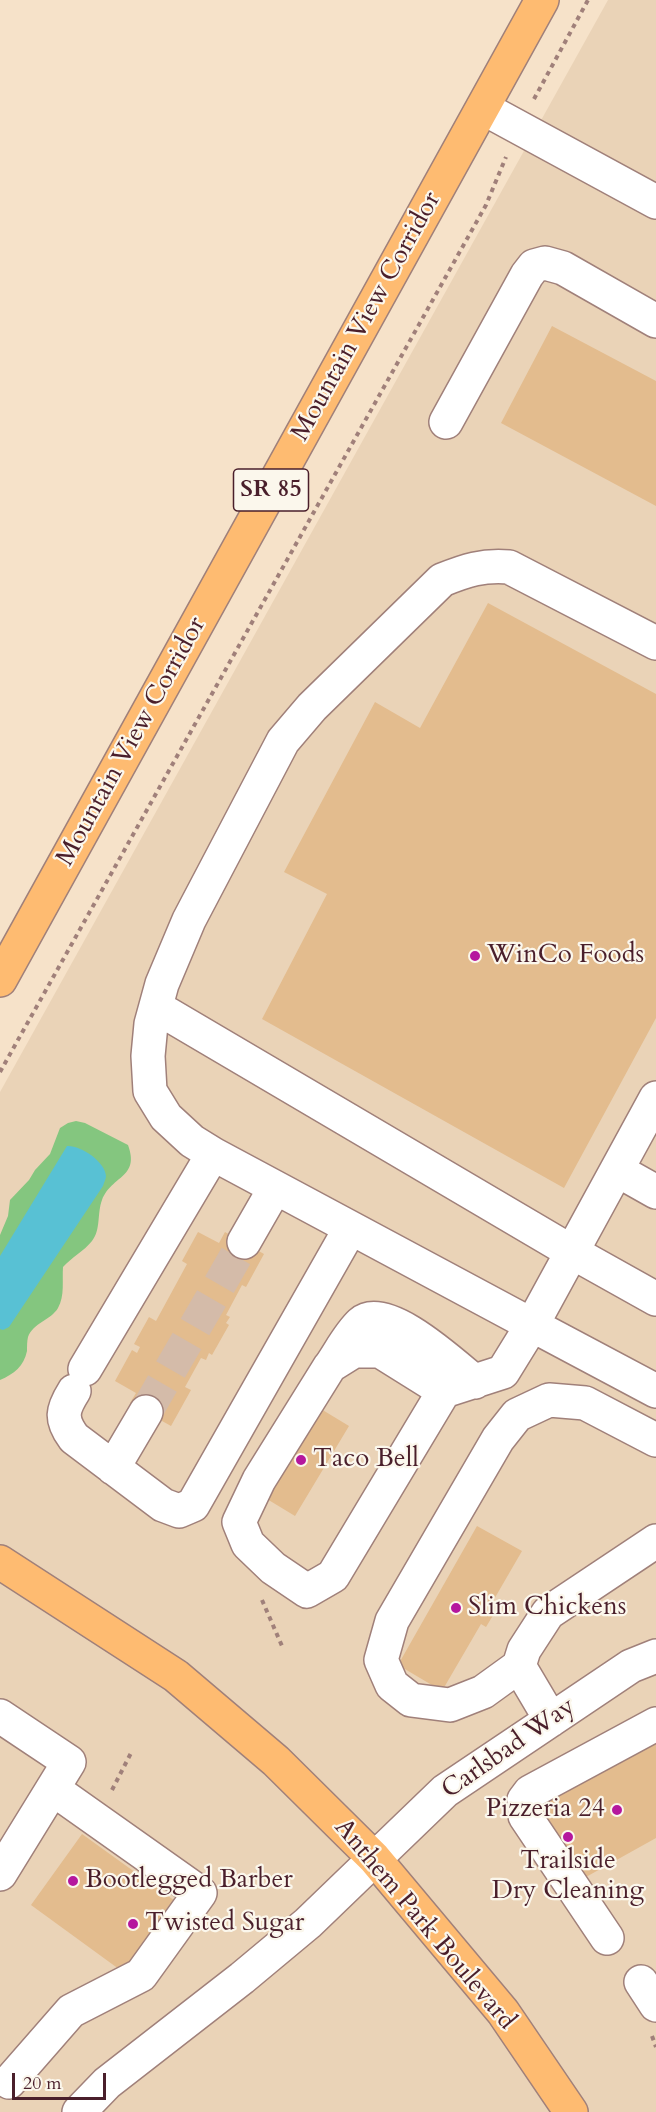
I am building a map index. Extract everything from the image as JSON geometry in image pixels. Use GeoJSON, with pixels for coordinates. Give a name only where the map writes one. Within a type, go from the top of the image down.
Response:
{"type":"FeatureCollection","features":[{"type":"Feature","properties":{"kind":"main road","name":"Mountain View Corridor"},"geometry":{"type":"LineString","coordinates":[[0,980],[542,0]]}},
{"type":"Feature","properties":{"kind":"main road","name":"Anthem Park Boulevard"},"geometry":{"type":"LineString","coordinates":[[0,1562],[176,1677],[276,1761],[374,1858],[502,2012],[571,2112]]}},
{"type":"Feature","properties":{"kind":"street"},"geometry":{"type":"LineString","coordinates":[[483,108],[656,202]]}},
{"type":"Feature","properties":{"kind":"street"},"geometry":{"type":"LineString","coordinates":[[446,422],[527,274],[534,266],[545,263],[563,268],[656,321]]}},
{"type":"Feature","properties":{"kind":"street"},"geometry":{"type":"LineString","coordinates":[[656,643],[509,567],[487,566],[470,569],[442,580],[312,707],[283,741],[189,921],[162,984],[151,1024],[149,1046],[150,1091],[166,1117],[192,1141],[351,1229],[656,1391]]}},
{"type":"Feature","properties":{"kind":"street"},"geometry":{"type":"LineString","coordinates":[[156,1007],[656,1299]]}},
{"type":"Feature","properties":{"kind":"street"},"geometry":{"type":"LineString","coordinates":[[475,1382],[405,1327],[376,1318],[362,1322],[330,1366],[259,1480],[238,1522],[248,1544],[273,1568],[307,1591],[333,1576],[444,1391],[475,1382],[502,1372],[532,1325],[656,1098]]}},
{"type":"Feature","properties":{"kind":"street"},"geometry":{"type":"LineString","coordinates":[[213,1154],[65,1404],[64,1416],[67,1428],[74,1438],[163,1505],[178,1511],[193,1505],[351,1229]]}},
{"type":"Feature","properties":{"kind":"street"},"geometry":{"type":"LineString","coordinates":[[617,1170],[656,1192]]}},
{"type":"Feature","properties":{"kind":"street"},"geometry":{"type":"LineString","coordinates":[[244,1242],[275,1188]]}},
{"type":"Feature","properties":{"kind":"street"},"geometry":{"type":"LineString","coordinates":[[330,1366],[354,1351],[380,1351],[444,1391]]}},
{"type":"Feature","properties":{"kind":"street"},"geometry":{"type":"LineString","coordinates":[[656,1440],[585,1403],[549,1400],[517,1415],[498,1439],[392,1622],[381,1660],[392,1685],[411,1700],[450,1705],[483,1692],[519,1666],[524,1650],[548,1613],[656,1541]]}},
{"type":"Feature","properties":{"kind":"street"},"geometry":{"type":"LineString","coordinates":[[113,1468],[146,1412]]}},
{"type":"Feature","properties":{"kind":"street","name":"Carlsbad Way"},"geometry":{"type":"LineString","coordinates":[[79,2112],[107,2083],[242,1978],[308,1923],[445,1791],[631,1666],[656,1656]]}},
{"type":"Feature","properties":{"kind":"street"},"geometry":{"type":"LineString","coordinates":[[519,1666],[551,1720]]}},
{"type":"Feature","properties":{"kind":"street"},"geometry":{"type":"LineString","coordinates":[[0,1716],[69,1762],[0,1874]]}},
{"type":"Feature","properties":{"kind":"street"},"geometry":{"type":"LineString","coordinates":[[607,1938],[525,1816],[524,1800],[531,1792],[656,1724]]}},
{"type":"Feature","properties":{"kind":"street"},"geometry":{"type":"LineString","coordinates":[[9,2082],[71,2011],[141,1975],[200,1893],[53,1789]]}},
{"type":"Feature","properties":{"kind":"path"},"geometry":{"type":"LineString","coordinates":[[0,1072],[486,204],[519,126],[588,0]]}},
{"type":"Feature","properties":{"kind":"path"},"geometry":{"type":"LineString","coordinates":[[259,1594],[282,1646]]}},
{"type":"Feature","properties":{"kind":"path"},"geometry":{"type":"LineString","coordinates":[[107,1798],[132,1751]]}},
{"type":"Feature","properties":{"kind":"shaded area"},"geometry":{"type":"Polygon","coordinates":[[[608,0],[656,0],[656,2112],[0,2112],[0,1092],[608,0]]]}},
{"type":"Feature","properties":{"kind":"green space"},"geometry":{"type":"Polygon","coordinates":[[[76,1121],[85,1123],[128,1145],[131,1156],[130,1164],[128,1170],[106,1192],[102,1200],[95,1237],[63,1267],[62,1293],[58,1308],[30,1332],[26,1356],[21,1365],[0,1380],[0,1235],[8,1216],[10,1200],[50,1154],[60,1128],[76,1121]]]}},
{"type":"Feature","properties":{"kind":"water"},"geometry":{"type":"Polygon","coordinates":[[[67,1146],[85,1151],[97,1160],[105,1170],[103,1186],[9,1327],[0,1329],[0,1256],[67,1146]]]}},
{"type":"Feature","properties":{"kind":"building"},"geometry":{"type":"Polygon","coordinates":[[[552,326],[656,381],[656,506],[501,423],[552,326]]]}},
{"type":"Feature","properties":{"kind":"building","name":"WinCo Foods"},"geometry":{"type":"Polygon","coordinates":[[[488,603],[656,694],[656,1018],[564,1188],[262,1019],[327,894],[284,872],[375,702],[420,728],[488,603]]]}},
{"type":"Feature","properties":{"kind":"building"},"geometry":{"type":"Polygon","coordinates":[[[198,1232],[219,1243],[225,1232],[264,1254],[246,1287],[242,1285],[226,1315],[230,1317],[226,1323],[229,1325],[212,1355],[209,1353],[206,1360],[201,1358],[185,1387],[191,1390],[171,1426],[130,1403],[136,1393],[115,1381],[132,1350],[137,1353],[140,1347],[134,1344],[149,1317],[156,1321],[187,1264],[182,1261],[198,1232]]]}},
{"type":"Feature","properties":{"kind":"building"},"geometry":{"type":"Polygon","coordinates":[[[316,1406],[349,1426],[295,1516],[262,1496],[316,1406]]]}},
{"type":"Feature","properties":{"kind":"building"},"geometry":{"type":"Polygon","coordinates":[[[477,1526],[522,1551],[489,1608],[495,1612],[486,1627],[481,1624],[442,1691],[398,1665],[477,1526]]]}},
{"type":"Feature","properties":{"kind":"building"},"geometry":{"type":"Polygon","coordinates":[[[656,1739],[656,1838],[577,1882],[535,1806],[656,1739]]]}},
{"type":"Feature","properties":{"kind":"building"},"geometry":{"type":"Polygon","coordinates":[[[82,1834],[175,1901],[123,1972],[31,1905],[82,1834]]]}},
{"type":"Feature","properties":{"kind":"tunnel"},"geometry":{"type":"LineString","coordinates":[[146,1412],[244,1242]]}},
{"type":"Feature","properties":{"kind":"place","name":"WinCo Foods"},"geometry":{"type":"Point","coordinates":[475,956]}},
{"type":"Feature","properties":{"kind":"place","name":"Taco Bell"},"geometry":{"type":"Point","coordinates":[301,1460]}},
{"type":"Feature","properties":{"kind":"place","name":"Slim Chickens"},"geometry":{"type":"Point","coordinates":[456,1608]}},
{"type":"Feature","properties":{"kind":"place","name":"Pizzeria 24"},"geometry":{"type":"Point","coordinates":[617,1810]}},
{"type":"Feature","properties":{"kind":"place","name":"Trailside Dry Cleaning"},"geometry":{"type":"Point","coordinates":[568,1837]}},
{"type":"Feature","properties":{"kind":"place","name":"Bootlegged Barber"},"geometry":{"type":"Point","coordinates":[73,1881]}},
{"type":"Feature","properties":{"kind":"place","name":"Twisted Sugar"},"geometry":{"type":"Point","coordinates":[133,1924]}}]}
